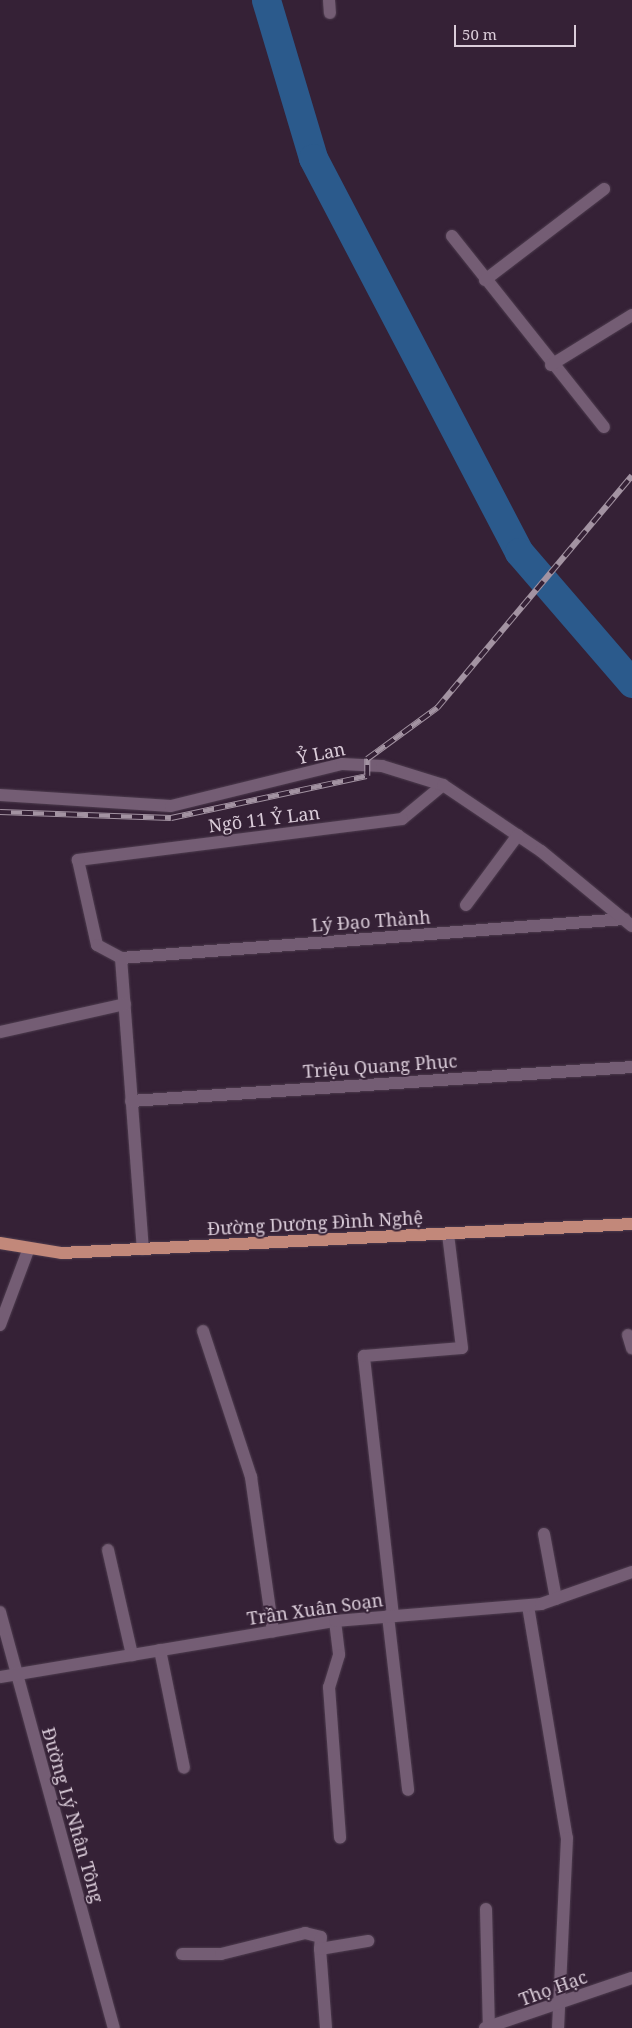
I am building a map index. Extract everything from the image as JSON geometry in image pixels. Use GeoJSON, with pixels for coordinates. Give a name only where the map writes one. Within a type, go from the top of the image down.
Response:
{"type":"FeatureCollection","features":[{"type":"Feature","properties":{"kind":"main road","name":"Đường Dương Đình Nghệ"},"geometry":{"type":"LineString","coordinates":[[0,1243],[62,1253],[632,1224]]}},
{"type":"Feature","properties":{"kind":"street"},"geometry":{"type":"LineString","coordinates":[[485,280],[604,189]]}},
{"type":"Feature","properties":{"kind":"street"},"geometry":{"type":"LineString","coordinates":[[452,236],[551,365],[604,427]]}},
{"type":"Feature","properties":{"kind":"street"},"geometry":{"type":"LineString","coordinates":[[551,365],[632,315]]}},
{"type":"Feature","properties":{"kind":"street","name":"Ỷ Lan"},"geometry":{"type":"LineString","coordinates":[[0,795],[171,806],[342,764],[367,763],[443,785],[518,835],[628,922]]}},
{"type":"Feature","properties":{"kind":"street","name":"Ngõ 11 Ỷ Lan"},"geometry":{"type":"LineString","coordinates":[[121,958],[106,952],[95,940],[78,860],[402,819],[443,785]]}},
{"type":"Feature","properties":{"kind":"street"},"geometry":{"type":"LineString","coordinates":[[466,905],[518,835]]}},
{"type":"Feature","properties":{"kind":"street","name":"Lý Đạo Thành"},"geometry":{"type":"LineString","coordinates":[[121,958],[628,922]]}},
{"type":"Feature","properties":{"kind":"street"},"geometry":{"type":"LineString","coordinates":[[121,958],[143,1249]]}},
{"type":"Feature","properties":{"kind":"street"},"geometry":{"type":"LineString","coordinates":[[0,1032],[125,1004]]}},
{"type":"Feature","properties":{"kind":"street","name":"Triệu Quang Phục"},"geometry":{"type":"LineString","coordinates":[[131,1101],[632,1067]]}},
{"type":"Feature","properties":{"kind":"street"},"geometry":{"type":"LineString","coordinates":[[408,1790],[364,1356],[462,1348],[448,1234]]}},
{"type":"Feature","properties":{"kind":"street"},"geometry":{"type":"LineString","coordinates":[[0,1325],[29,1248]]}},
{"type":"Feature","properties":{"kind":"street"},"geometry":{"type":"LineString","coordinates":[[202,1331],[251,1477],[273,1631]]}},
{"type":"Feature","properties":{"kind":"street"},"geometry":{"type":"LineString","coordinates":[[628,1335],[632,1348]]}},
{"type":"Feature","properties":{"kind":"street"},"geometry":{"type":"LineString","coordinates":[[544,1534],[556,1599]]}},
{"type":"Feature","properties":{"kind":"street"},"geometry":{"type":"LineString","coordinates":[[108,1550],[132,1655]]}},
{"type":"Feature","properties":{"kind":"street","name":"Trần Xuân Soạn"},"geometry":{"type":"LineString","coordinates":[[0,1677],[335,1620],[528,1606],[556,1599],[632,1572]]}},
{"type":"Feature","properties":{"kind":"street"},"geometry":{"type":"LineString","coordinates":[[528,1606],[567,1838],[558,2028]]}},
{"type":"Feature","properties":{"kind":"street","name":"Đường Lý Nhân Tông"},"geometry":{"type":"LineString","coordinates":[[0,1612],[15,1675],[114,2028]]}},
{"type":"Feature","properties":{"kind":"street"},"geometry":{"type":"LineString","coordinates":[[335,1620],[339,1655],[329,1687],[340,1838]]}},
{"type":"Feature","properties":{"kind":"street"},"geometry":{"type":"LineString","coordinates":[[160,1650],[184,1768]]}},
{"type":"Feature","properties":{"kind":"street"},"geometry":{"type":"LineString","coordinates":[[486,1909],[487,2028]]}},
{"type":"Feature","properties":{"kind":"street"},"geometry":{"type":"LineString","coordinates":[[182,1954],[231,1952],[306,1932],[320,1937],[326,2028]]}},
{"type":"Feature","properties":{"kind":"street"},"geometry":{"type":"LineString","coordinates":[[320,1949],[368,1941]]}},
{"type":"Feature","properties":{"kind":"street","name":"Thọ Hạc"},"geometry":{"type":"LineString","coordinates":[[487,2028],[560,2005],[632,1978]]}},
{"type":"Feature","properties":{"kind":"waterway"},"geometry":{"type":"LineString","coordinates":[[266,0],[313,158],[519,552],[632,683]]}},
{"type":"Feature","properties":{"kind":"railway"},"geometry":{"type":"LineString","coordinates":[[0,812],[171,818],[367,776],[367,759],[437,708],[632,476]]}}]}
